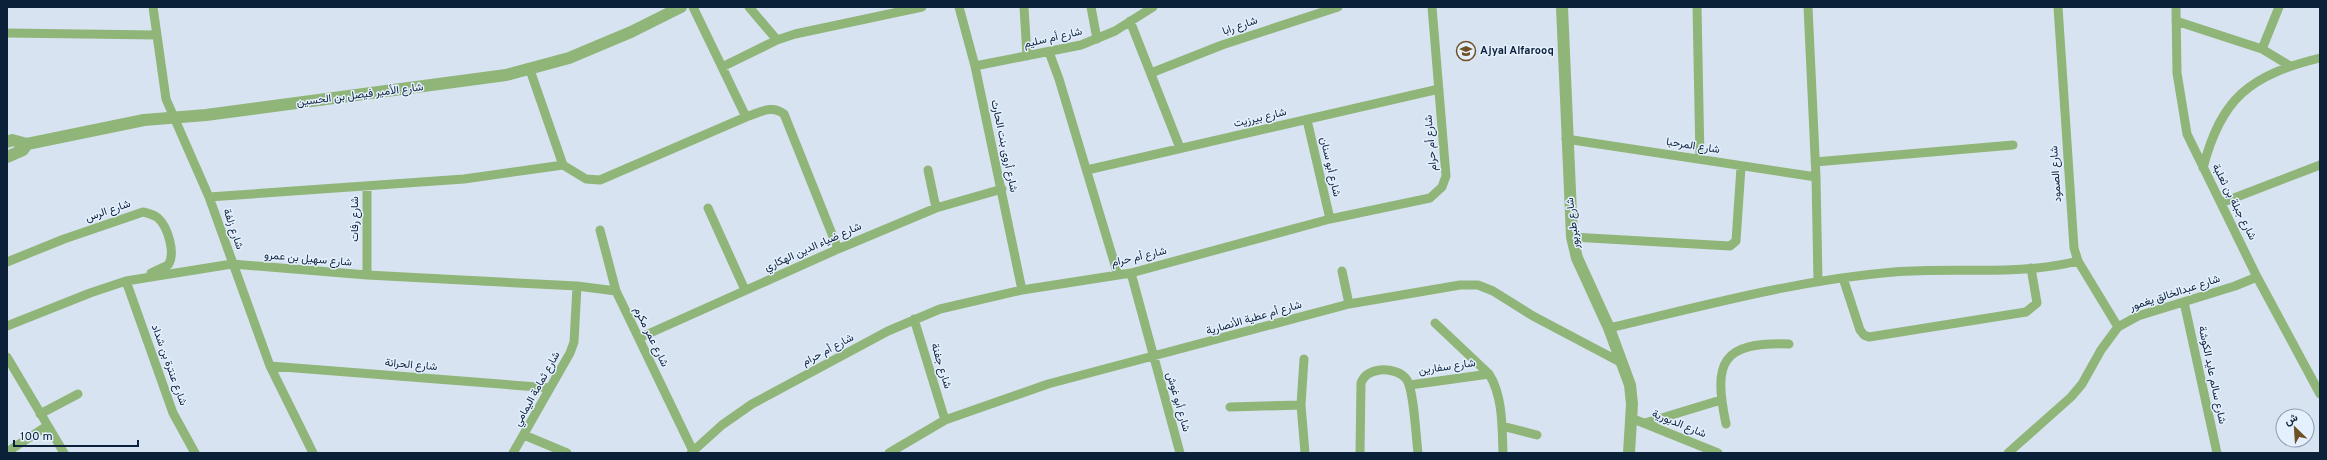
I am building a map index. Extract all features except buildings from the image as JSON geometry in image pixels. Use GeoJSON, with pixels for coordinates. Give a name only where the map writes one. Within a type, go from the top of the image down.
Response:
{"type":"FeatureCollection","features":[{"type":"Feature","properties":{"kind":"street","name":"شارع زلفة"},"geometry":{"type":"LineString","coordinates":[[153,7],[164,89],[173,116],[209,197],[270,366],[313,453]]}},
{"type":"Feature","properties":{"kind":"street","name":"شارع الأمير فيصل بن الحسين"},"geometry":{"type":"LineString","coordinates":[[7,142],[12,140],[27,144],[173,116],[206,115],[480,79],[530,70],[597,46],[681,7]]}},
{"type":"Feature","properties":{"kind":"street"},"geometry":{"type":"LineString","coordinates":[[692,7],[746,117]]}},
{"type":"Feature","properties":{"kind":"street"},"geometry":{"type":"LineString","coordinates":[[749,7],[777,40]]}},
{"type":"Feature","properties":{"kind":"street"},"geometry":{"type":"LineString","coordinates":[[722,67],[777,40],[818,28],[922,7]]}},
{"type":"Feature","properties":{"kind":"street","name":"شارع أروى بنت الحارث"},"geometry":{"type":"LineString","coordinates":[[959,7],[975,66],[1022,290]]}},
{"type":"Feature","properties":{"kind":"street"},"geometry":{"type":"LineString","coordinates":[[1024,7],[1027,56]]}},
{"type":"Feature","properties":{"kind":"street"},"geometry":{"type":"LineString","coordinates":[[1091,7],[1096,39]]}},
{"type":"Feature","properties":{"kind":"street","name":"شارع أم سليم"},"geometry":{"type":"LineString","coordinates":[[975,66],[1081,45],[1115,31],[1153,7]]}},
{"type":"Feature","properties":{"kind":"street","name":"شارع رابا"},"geometry":{"type":"LineString","coordinates":[[1151,73],[1222,45],[1338,7]]}},
{"type":"Feature","properties":{"kind":"street","name":"شارع أم حرام"},"geometry":{"type":"LineString","coordinates":[[692,452],[722,425],[752,404],[914,319],[940,309],[1022,290],[1131,273],[1330,219],[1423,201],[1437,192],[1446,176],[1432,7]]}},
{"type":"Feature","properties":{"kind":"street","name":"شارع طبربور"},"geometry":{"type":"LineString","coordinates":[[1562,7],[1566,139],[1572,237],[1577,258],[1608,328],[1630,385],[1631,418],[1629,453]]}},
{"type":"Feature","properties":{"kind":"street"},"geometry":{"type":"LineString","coordinates":[[1697,7],[1700,159]]}},
{"type":"Feature","properties":{"kind":"street"},"geometry":{"type":"LineString","coordinates":[[1808,7],[1816,177],[1818,281]]}},
{"type":"Feature","properties":{"kind":"street","name":"شارع الصمود"},"geometry":{"type":"LineString","coordinates":[[2058,7],[2072,235],[2078,261],[2118,327]]}},
{"type":"Feature","properties":{"kind":"street","name":"شارع جبلة بن ثعلبة"},"geometry":{"type":"LineString","coordinates":[[2176,7],[2177,73],[2182,114],[2187,134],[2257,277],[2320,394]]}},
{"type":"Feature","properties":{"kind":"street"},"geometry":{"type":"LineString","coordinates":[[2262,49],[2279,7]]}},
{"type":"Feature","properties":{"kind":"street"},"geometry":{"type":"LineString","coordinates":[[1130,21],[1180,148]]}},
{"type":"Feature","properties":{"kind":"street"},"geometry":{"type":"LineString","coordinates":[[2176,21],[2262,49],[2290,66]]}},
{"type":"Feature","properties":{"kind":"street"},"geometry":{"type":"LineString","coordinates":[[7,33],[157,35]]}},
{"type":"Feature","properties":{"kind":"street"},"geometry":{"type":"LineString","coordinates":[[1049,52],[1087,170],[1118,275]]}},
{"type":"Feature","properties":{"kind":"street"},"geometry":{"type":"LineString","coordinates":[[2203,168],[2210,142],[2219,121],[2232,102],[2247,89],[2269,74],[2290,66],[2320,58]]}},
{"type":"Feature","properties":{"kind":"street"},"geometry":{"type":"LineString","coordinates":[[530,70],[563,165]]}},
{"type":"Feature","properties":{"kind":"street","name":"شارع بيرزيت"},"geometry":{"type":"LineString","coordinates":[[1087,170],[1306,120],[1359,106],[1439,89]]}},
{"type":"Feature","properties":{"kind":"street"},"geometry":{"type":"LineString","coordinates":[[209,197],[464,179],[563,165],[586,179],[596,181],[746,117],[770,109],[778,109],[784,114],[838,249]]}},
{"type":"Feature","properties":{"kind":"street","name":"شارع أبو سنان"},"geometry":{"type":"LineString","coordinates":[[1306,120],[1330,219]]}},
{"type":"Feature","properties":{"kind":"street","name":"شارع المرحبا"},"geometry":{"type":"LineString","coordinates":[[1566,139],[1816,177]]}},
{"type":"Feature","properties":{"kind":"street","name":"شارع الأمير فيصل بن الحسين"},"geometry":{"type":"LineString","coordinates":[[7,158],[23,150],[27,144]]}},
{"type":"Feature","properties":{"kind":"street"},"geometry":{"type":"LineString","coordinates":[[1815,162],[2013,145]]}},
{"type":"Feature","properties":{"kind":"street"},"geometry":{"type":"LineString","coordinates":[[2221,203],[2320,165]]}},
{"type":"Feature","properties":{"kind":"street"},"geometry":{"type":"LineString","coordinates":[[1572,237],[1730,246],[1736,241],[1741,166]]}},
{"type":"Feature","properties":{"kind":"street"},"geometry":{"type":"LineString","coordinates":[[928,170],[936,208]]}},
{"type":"Feature","properties":{"kind":"street","name":"شارع رفات"},"geometry":{"type":"LineString","coordinates":[[367,275],[368,186]]}},
{"type":"Feature","properties":{"kind":"street","name":"شارع ضياء الدين الهكاري"},"geometry":{"type":"LineString","coordinates":[[639,338],[838,249],[936,208],[1002,189]]}},
{"type":"Feature","properties":{"kind":"street"},"geometry":{"type":"LineString","coordinates":[[708,208],[745,290]]}},
{"type":"Feature","properties":{"kind":"street","name":"شارع الرس"},"geometry":{"type":"LineString","coordinates":[[7,262],[64,239],[143,212],[152,215],[161,221],[168,238],[171,260],[168,265],[163,268],[130,280]]}},
{"type":"Feature","properties":{"kind":"street","name":"شارع عمر مكرم"},"geometry":{"type":"LineString","coordinates":[[600,230],[616,291],[692,452]]}},
{"type":"Feature","properties":{"kind":"street"},"geometry":{"type":"LineString","coordinates":[[1608,328],[1818,281],[1925,270],[2031,268],[2078,261]]}},
{"type":"Feature","properties":{"kind":"street","name":"شارع سهيل بن عمرو"},"geometry":{"type":"LineString","coordinates":[[7,326],[90,292],[130,280],[232,264],[367,275],[576,286],[616,291]]}},
{"type":"Feature","properties":{"kind":"street"},"geometry":{"type":"LineString","coordinates":[[1843,278],[1860,330],[1864,335],[1869,337],[2026,312],[2037,303],[2031,268]]}},
{"type":"Feature","properties":{"kind":"street"},"geometry":{"type":"LineString","coordinates":[[1342,271],[1349,304]]}},
{"type":"Feature","properties":{"kind":"street","name":"شارع أبو غوش"},"geometry":{"type":"LineString","coordinates":[[1131,273],[1180,453]]}},
{"type":"Feature","properties":{"kind":"street","name":"شارع عبدالخالق يغمور"},"geometry":{"type":"LineString","coordinates":[[2011,452],[2071,397],[2082,384],[2101,350],[2118,327],[2138,316],[2257,277]]}},
{"type":"Feature","properties":{"kind":"street","name":"شارع عنترة بن شداد"},"geometry":{"type":"LineString","coordinates":[[130,280],[173,413],[195,453]]}},
{"type":"Feature","properties":{"kind":"street","name":"شارع أم عطية الأنصارية"},"geometry":{"type":"LineString","coordinates":[[889,453],[945,420],[1048,384],[1349,304],[1460,285],[1478,285],[1493,291],[1533,316],[1622,363]]}},
{"type":"Feature","properties":{"kind":"street","name":"شارع ثمامة اليمامي"},"geometry":{"type":"LineString","coordinates":[[513,453],[573,346],[576,286]]}},
{"type":"Feature","properties":{"kind":"street","name":"شارع سالم عايد الكوشة"},"geometry":{"type":"LineString","coordinates":[[2184,302],[2217,453]]}},
{"type":"Feature","properties":{"kind":"street","name":"شارع جفنة"},"geometry":{"type":"LineString","coordinates":[[914,319],[945,420]]}},
{"type":"Feature","properties":{"kind":"street"},"geometry":{"type":"LineString","coordinates":[[1435,323],[1489,374]]}},
{"type":"Feature","properties":{"kind":"street"},"geometry":{"type":"LineString","coordinates":[[1726,424],[1721,400],[1721,368],[1727,360],[1737,351],[1756,345],[1788,344]]}},
{"type":"Feature","properties":{"kind":"street"},"geometry":{"type":"LineString","coordinates":[[7,357],[64,453]]}},
{"type":"Feature","properties":{"kind":"street"},"geometry":{"type":"LineString","coordinates":[[1304,359],[1301,405],[1305,453]]}},
{"type":"Feature","properties":{"kind":"street","name":"شارع الحرانة"},"geometry":{"type":"LineString","coordinates":[[270,366],[550,388]]}},
{"type":"Feature","properties":{"kind":"street","name":"شارع سفارين"},"geometry":{"type":"LineString","coordinates":[[1360,453],[1360,391],[1363,378],[1374,371],[1386,370],[1402,374],[1410,385],[1489,374],[1496,388],[1502,426],[1502,452]]}},
{"type":"Feature","properties":{"kind":"street"},"geometry":{"type":"LineString","coordinates":[[1410,385],[1418,453]]}},
{"type":"Feature","properties":{"kind":"street"},"geometry":{"type":"LineString","coordinates":[[40,414],[78,394]]}},
{"type":"Feature","properties":{"kind":"street"},"geometry":{"type":"LineString","coordinates":[[1645,424],[1721,400]]}},
{"type":"Feature","properties":{"kind":"street"},"geometry":{"type":"LineString","coordinates":[[1230,407],[1301,405]]}},
{"type":"Feature","properties":{"kind":"street","name":"شارع الدبورية"},"geometry":{"type":"LineString","coordinates":[[1631,418],[1718,453]]}},
{"type":"Feature","properties":{"kind":"street"},"geometry":{"type":"LineString","coordinates":[[7,452],[48,426]]}},
{"type":"Feature","properties":{"kind":"street"},"geometry":{"type":"LineString","coordinates":[[1502,426],[1537,435]]}},
{"type":"Feature","properties":{"kind":"street"},"geometry":{"type":"LineString","coordinates":[[524,435],[567,453]]}},
{"type":"Feature","properties":{"kind":"place","name":"Ajyal Alfarooq"},"geometry":{"type":"Point","coordinates":[1466,51]}}]}
